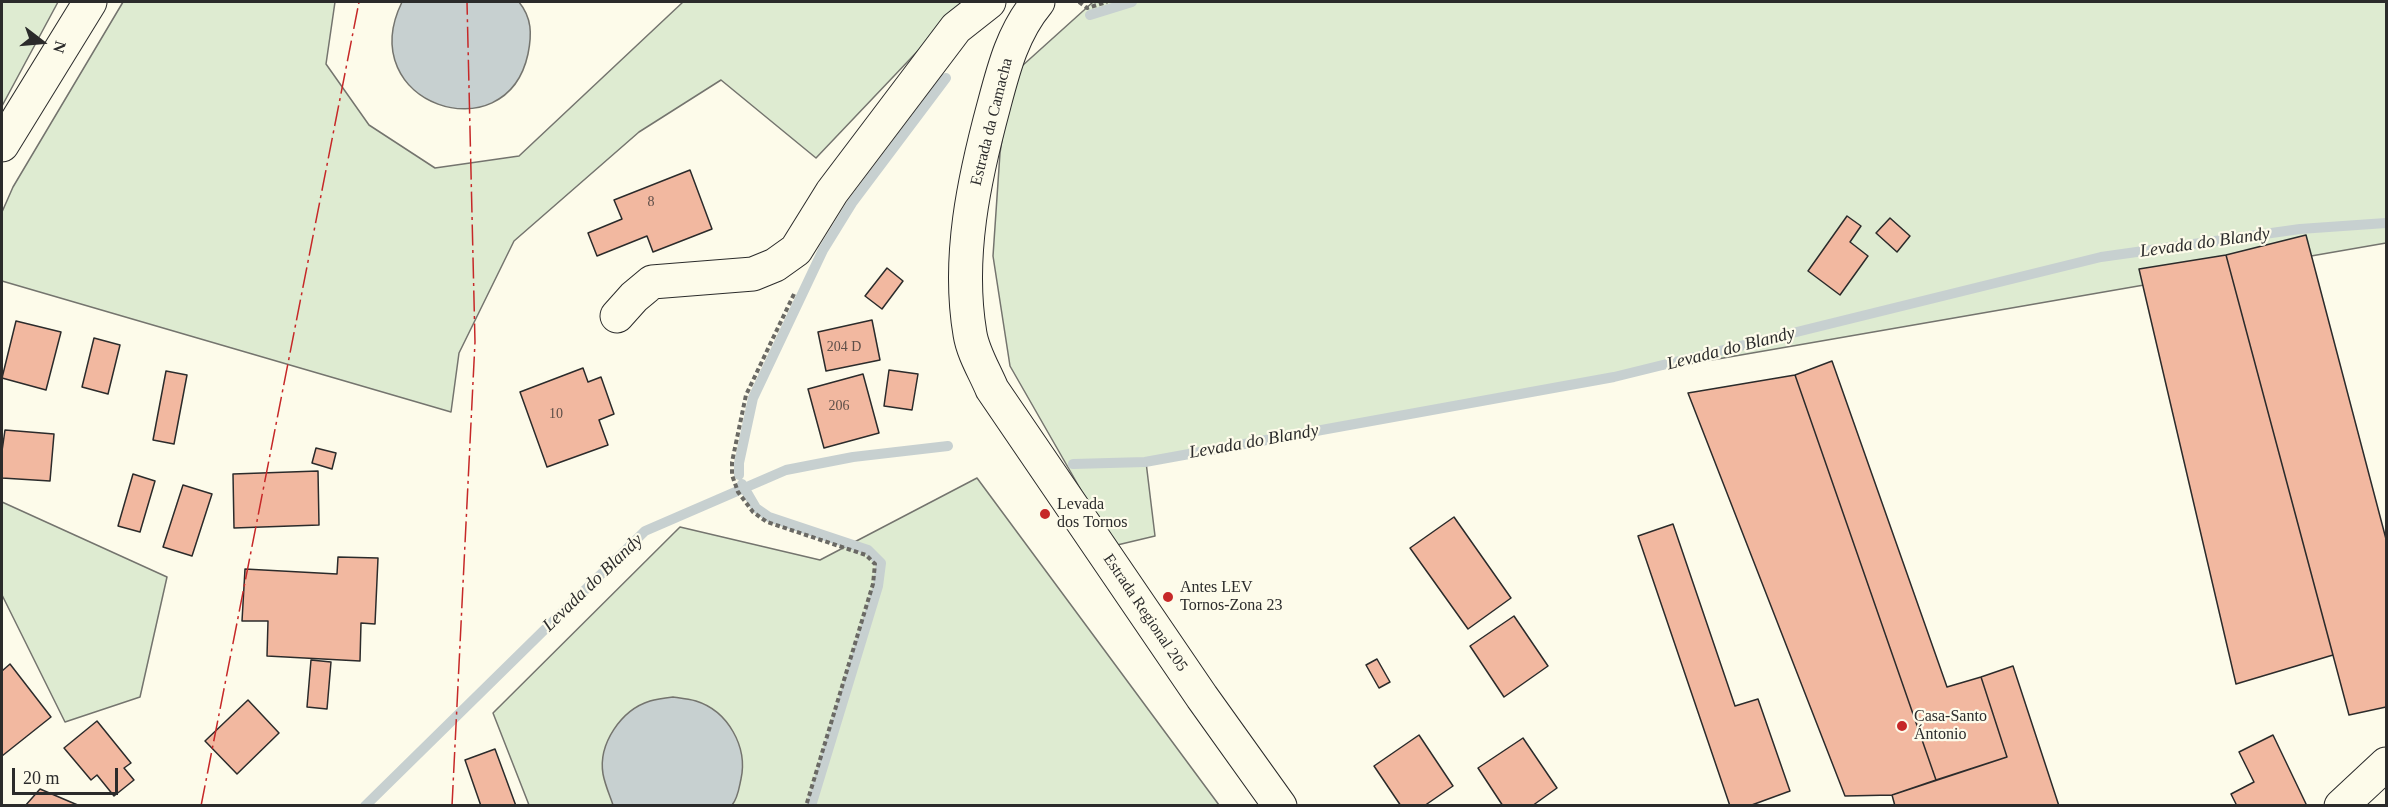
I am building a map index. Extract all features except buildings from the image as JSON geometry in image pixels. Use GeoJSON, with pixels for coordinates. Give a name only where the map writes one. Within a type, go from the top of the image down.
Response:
{"type":"FeatureCollection","features":[{"type":"Feature","properties":{"kind":"main road"},"geometry":{"type":"LineString","coordinates":[[2,145],[90,2]]}},
{"type":"Feature","properties":{"kind":"main road"},"geometry":{"type":"LineString","coordinates":[[617,316],[652,282],[753,274],[775,265],[796,250],[832,192],[956,28],[989,2]]}},
{"type":"Feature","properties":{"kind":"main road","name":"Estrada da Camacha"},"geometry":{"type":"LineString","coordinates":[[992,389],[970,337],[965,290],[967,240],[980,154],[1007,55],[1025,17],[1038,2]]}},
{"type":"Feature","properties":{"kind":"main road","name":"Estrada Regional 205"},"geometry":{"type":"LineString","coordinates":[[992,389],[1202,697],[1280,806]]}},
{"type":"Feature","properties":{"kind":"main road"},"geometry":{"type":"LineString","coordinates":[[2341,806],[2386,764]]}},
{"type":"Feature","properties":{"kind":"path"},"geometry":{"type":"LineString","coordinates":[[1079,2],[1087,8],[1107,2]]}},
{"type":"Feature","properties":{"kind":"path"},"geometry":{"type":"LineString","coordinates":[[796,250],[802,278],[746,395],[732,462],[732,475],[738,492],[753,512],[766,522],[866,555],[875,564],[873,584],[806,806]]}},
{"type":"Feature","properties":{"kind":"green space"},"geometry":{"type":"Polygon","coordinates":[[[2,2],[58,2],[2,106],[2,2]]]}},
{"type":"Feature","properties":{"kind":"green space"},"geometry":{"type":"Polygon","coordinates":[[[123,2],[335,2],[326,64],[369,125],[435,168],[519,156],[683,2],[973,2],[951,16],[816,158],[721,80],[639,132],[514,241],[459,353],[451,412],[2,281],[2,212],[13,187],[123,2]]]}},
{"type":"Feature","properties":{"kind":"green space"},"geometry":{"type":"Polygon","coordinates":[[[1093,2],[2386,2],[2386,243],[1614,377],[1146,462],[1155,536],[1113,546],[1010,366],[993,256],[1000,153],[1012,75],[1093,2]]]}},
{"type":"Feature","properties":{"kind":"green space"},"geometry":{"type":"Polygon","coordinates":[[[977,478],[1219,805],[529,805],[493,713],[680,527],[820,560],[977,478]]]}},
{"type":"Feature","properties":{"kind":"green space"},"geometry":{"type":"Polygon","coordinates":[[[2,502],[167,577],[140,697],[65,722],[2,595],[2,502]]]}},
{"type":"Feature","properties":{"kind":"shaded area"},"geometry":{"type":"Polygon","coordinates":[[[402,2],[519,2],[529,20],[530,40],[528,54],[514,85],[492,103],[465,109],[438,104],[414,90],[398,67],[392,38],[402,2]]]}},
{"type":"Feature","properties":{"kind":"shaded area"},"geometry":{"type":"Polygon","coordinates":[[[673,697],[693,700],[707,706],[718,713],[733,732],[738,743],[742,767],[739,789],[734,802],[732,805],[613,805],[604,778],[602,763],[608,740],[621,720],[639,705],[673,697]]]}},
{"type":"Feature","properties":{"kind":"waterway","name":"Levada dos Tornos"},"geometry":{"type":"LineString","coordinates":[[1090,15],[1132,2]]}},
{"type":"Feature","properties":{"kind":"waterway","name":"Levada dos Tornos"},"geometry":{"type":"LineString","coordinates":[[739,475],[739,463],[753,398],[823,250],[852,203],[946,78]]}},
{"type":"Feature","properties":{"kind":"waterway","name":"Levada do Blandy"},"geometry":{"type":"LineString","coordinates":[[1073,464],[1145,462],[1614,377],[2101,257],[2300,229],[2386,223]]}},
{"type":"Feature","properties":{"kind":"waterway","name":"Levada do Blandy"},"geometry":{"type":"LineString","coordinates":[[365,806],[645,531],[786,470],[853,457],[948,446]]}},
{"type":"Feature","properties":{"kind":"waterway","name":"Levada dos Tornos"},"geometry":{"type":"LineString","coordinates":[[742,484],[756,508],[769,517],[868,550],[881,563],[878,586],[811,806]]}},
{"type":"Feature","properties":{"kind":"power"},"geometry":{"type":"LineString","coordinates":[[201,806],[359,2]]}},
{"type":"Feature","properties":{"kind":"power"},"geometry":{"type":"LineString","coordinates":[[452,806],[475,342],[467,2]]}},
{"type":"Feature","properties":{"kind":"place","name":"Levada dos Tornos"},"geometry":{"type":"Point","coordinates":[1045,514]}},
{"type":"Feature","properties":{"kind":"place","name":"Antes LEV Tornos-Zona 23"},"geometry":{"type":"Point","coordinates":[1168,597]}},
{"type":"Feature","properties":{"kind":"place","name":"Casa-Santo Ántonio"},"geometry":{"type":"Point","coordinates":[1902,726]}}]}
